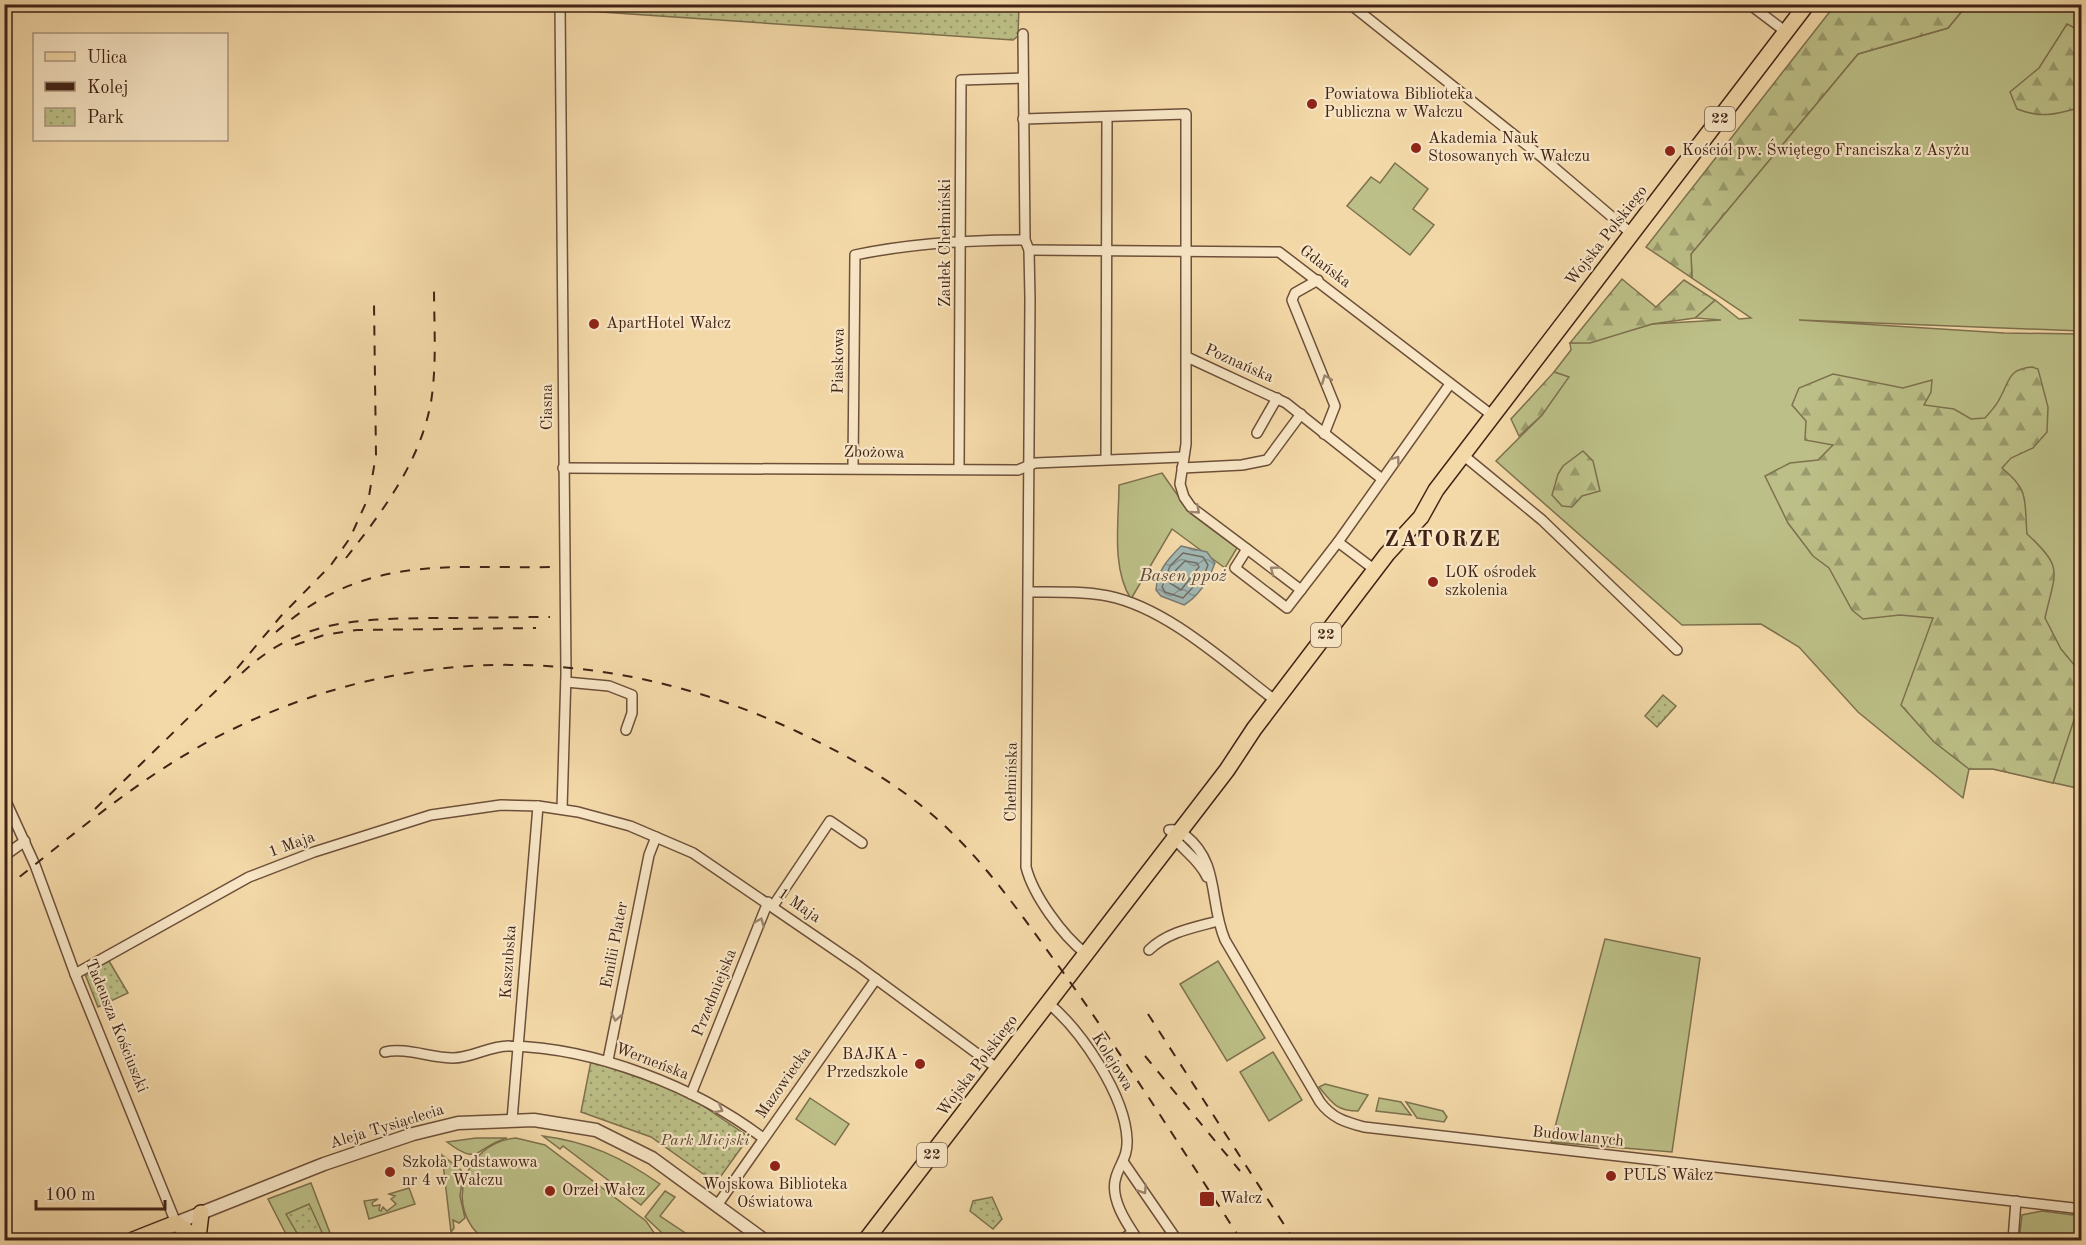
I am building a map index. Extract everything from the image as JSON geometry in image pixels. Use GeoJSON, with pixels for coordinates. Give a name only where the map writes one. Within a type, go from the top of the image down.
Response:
{"type":"FeatureCollection","features":[{"type":"Feature","properties":{"kind":"main road","name":"Wojska Polskiego"},"geometry":{"type":"LineString","coordinates":[[866,1240],[1156,861],[1219,765],[1252,732],[1387,554],[1421,517],[1436,490],[1807,4]]}},
{"type":"Feature","properties":{"kind":"main road","name":"Wojska Polskiego"},"geometry":{"type":"LineString","coordinates":[[1090,946],[1132,880],[1174,833]]}},
{"type":"Feature","properties":{"kind":"main road"},"geometry":{"type":"LineString","coordinates":[[133,1240],[176,1223],[198,1239],[201,1213]]}},
{"type":"Feature","properties":{"kind":"main road","name":"Tadeusza Kościuszki"},"geometry":{"type":"LineString","coordinates":[[176,1223],[181,1240]]}},
{"type":"Feature","properties":{"kind":"street","name":"Ciasna"},"geometry":{"type":"LineString","coordinates":[[560,4],[566,682],[562,809]]}},
{"type":"Feature","properties":{"kind":"street"},"geometry":{"type":"LineString","coordinates":[[1350,4],[1543,158],[1632,234]]}},
{"type":"Feature","properties":{"kind":"street"},"geometry":{"type":"LineString","coordinates":[[1749,4],[1786,32]]}},
{"type":"Feature","properties":{"kind":"street"},"geometry":{"type":"LineString","coordinates":[[1023,34],[1025,240],[1029,250],[1029,466]]}},
{"type":"Feature","properties":{"kind":"street","name":"Zaułek Chełmiński"},"geometry":{"type":"LineString","coordinates":[[959,470],[961,80],[1023,78]]}},
{"type":"Feature","properties":{"kind":"street"},"geometry":{"type":"LineString","coordinates":[[1023,119],[1186,114],[1187,357]]}},
{"type":"Feature","properties":{"kind":"street"},"geometry":{"type":"LineString","coordinates":[[1107,117],[1107,459]]}},
{"type":"Feature","properties":{"kind":"street"},"geometry":{"type":"LineString","coordinates":[[961,240],[1025,240]]}},
{"type":"Feature","properties":{"kind":"street","name":"Piaskowa"},"geometry":{"type":"LineString","coordinates":[[853,467],[855,255],[919,243],[961,240]]}},
{"type":"Feature","properties":{"kind":"street","name":"Gdańska"},"geometry":{"type":"LineString","coordinates":[[1029,250],[1279,252],[1493,416]]}},
{"type":"Feature","properties":{"kind":"street"},"geometry":{"type":"LineString","coordinates":[[1318,280],[1294,293],[1292,300],[1335,406],[1324,434]]}},
{"type":"Feature","properties":{"kind":"street","name":"Poznańska"},"geometry":{"type":"LineString","coordinates":[[1301,590],[1191,507],[1180,484],[1186,444],[1187,357],[1277,398],[1301,414],[1382,479]]}},
{"type":"Feature","properties":{"kind":"street"},"geometry":{"type":"LineString","coordinates":[[1246,549],[1235,568],[1287,608],[1338,542],[1450,384]]}},
{"type":"Feature","properties":{"kind":"street"},"geometry":{"type":"LineString","coordinates":[[1257,433],[1277,398]]}},
{"type":"Feature","properties":{"kind":"street"},"geometry":{"type":"LineString","coordinates":[[1182,468],[1242,465],[1267,460],[1301,414]]}},
{"type":"Feature","properties":{"kind":"street"},"geometry":{"type":"LineString","coordinates":[[1463,455],[1542,520],[1677,650]]}},
{"type":"Feature","properties":{"kind":"street","name":"Zbożowa"},"geometry":{"type":"LineString","coordinates":[[563,468],[853,467],[1018,470],[1035,463],[1183,457]]}},
{"type":"Feature","properties":{"kind":"street","name":"Chełmińska"},"geometry":{"type":"LineString","coordinates":[[1029,466],[1026,867],[1035,892],[1072,941],[1090,946]]}},
{"type":"Feature","properties":{"kind":"street"},"geometry":{"type":"LineString","coordinates":[[1338,542],[1375,570]]}},
{"type":"Feature","properties":{"kind":"street"},"geometry":{"type":"LineString","coordinates":[[1029,592],[1108,596],[1131,603],[1155,614],[1185,633],[1276,701]]}},
{"type":"Feature","properties":{"kind":"street"},"geometry":{"type":"LineString","coordinates":[[566,682],[602,685],[632,695],[632,714],[626,730]]}},
{"type":"Feature","properties":{"kind":"street","name":"Tadeusza Kościuszki"},"geometry":{"type":"LineString","coordinates":[[4,796],[25,842],[75,974],[176,1223]]}},
{"type":"Feature","properties":{"kind":"street","name":"1 Maja"},"geometry":{"type":"LineString","coordinates":[[75,974],[249,877],[314,852],[430,815],[501,805],[538,806],[562,809],[621,824],[693,853],[876,979],[998,1070]]}},
{"type":"Feature","properties":{"kind":"street","name":"Kaszubska"},"geometry":{"type":"LineString","coordinates":[[512,1120],[538,806]]}},
{"type":"Feature","properties":{"kind":"street","name":"Przedmiejska"},"geometry":{"type":"LineString","coordinates":[[691,1094],[770,904],[830,821],[862,843]]}},
{"type":"Feature","properties":{"kind":"street","name":"Budowlanych"},"geometry":{"type":"LineString","coordinates":[[1174,833],[1186,851],[1200,863],[1212,887]]}},
{"type":"Feature","properties":{"kind":"street","name":"Budowlanych"},"geometry":{"type":"LineString","coordinates":[[1174,833],[1202,850],[1210,871],[1218,921],[1225,940],[1320,1102],[1327,1112],[1340,1120],[1364,1127],[2082,1209]]}},
{"type":"Feature","properties":{"kind":"street","name":"Emilii Plater"},"geometry":{"type":"LineString","coordinates":[[608,1060],[649,855],[656,837]]}},
{"type":"Feature","properties":{"kind":"street"},"geometry":{"type":"LineString","coordinates":[[4,856],[25,842]]}},
{"type":"Feature","properties":{"kind":"street"},"geometry":{"type":"LineString","coordinates":[[1156,861],[1172,853],[1186,851]]}},
{"type":"Feature","properties":{"kind":"street"},"geometry":{"type":"LineString","coordinates":[[1149,950],[1161,939],[1175,932],[1218,921]]}},
{"type":"Feature","properties":{"kind":"street","name":"Mazowiecka"},"geometry":{"type":"LineString","coordinates":[[718,1204],[876,979]]}},
{"type":"Feature","properties":{"kind":"street","name":"Kolejowa"},"geometry":{"type":"LineString","coordinates":[[1048,1003],[1071,1025],[1117,1094],[1127,1138],[1124,1163],[1116,1175],[1115,1198],[1135,1237]]}},
{"type":"Feature","properties":{"kind":"street","name":"Werneńska"},"geometry":{"type":"LineString","coordinates":[[385,1052],[455,1058],[506,1045],[608,1060],[691,1094],[742,1122],[763,1138]]}},
{"type":"Feature","properties":{"kind":"street","name":"Aleja Tysiąclecia"},"geometry":{"type":"LineString","coordinates":[[176,1223],[324,1164],[403,1137],[458,1123],[512,1120],[553,1121],[596,1130],[652,1158],[718,1204],[764,1240]]}},
{"type":"Feature","properties":{"kind":"street"},"geometry":{"type":"LineString","coordinates":[[1124,1163],[1177,1240]]}},
{"type":"Feature","properties":{"kind":"street"},"geometry":{"type":"LineString","coordinates":[[2013,1240],[2016,1201]]}},
{"type":"Feature","properties":{"kind":"street"},"geometry":{"type":"LineString","coordinates":[[1121,1240],[1135,1237]]}},
{"type":"Feature","properties":{"kind":"green space"},"geometry":{"type":"Polygon","coordinates":[[[571,4],[1019,5],[1018,36],[1013,40],[571,10],[571,4]]]}},
{"type":"Feature","properties":{"kind":"green space"},"geometry":{"type":"Polygon","coordinates":[[[1835,5],[1967,5],[1948,28],[1858,54],[1691,254],[1692,278],[1646,247],[1835,5]]]}},
{"type":"Feature","properties":{"kind":"green space"},"geometry":{"type":"Polygon","coordinates":[[[1967,5],[2081,5],[2081,331],[1799,320],[2004,333],[2081,334],[2081,789],[1993,769],[1969,769],[1963,798],[1858,712],[1799,647],[1761,624],[1682,625],[1496,461],[1542,415],[1568,377],[1554,372],[1571,350],[1570,343],[1590,342],[1652,324],[1721,320],[1695,318],[1715,300],[1739,319],[1751,318],[1692,278],[1691,254],[1858,54],[1948,28],[1967,5]]]}},
{"type":"Feature","properties":{"kind":"green space"},"geometry":{"type":"Polygon","coordinates":[[[2067,24],[2081,31],[2081,105],[2078,108],[2055,114],[2033,114],[2017,109],[2010,92],[2039,68],[2067,24]]]}},
{"type":"Feature","properties":{"kind":"green space"},"geometry":{"type":"Polygon","coordinates":[[[1395,163],[1428,189],[1413,209],[1434,225],[1410,255],[1347,206],[1371,177],[1380,183],[1395,163]]]}},
{"type":"Feature","properties":{"kind":"green space"},"geometry":{"type":"Polygon","coordinates":[[[1622,279],[1656,307],[1684,280],[1715,300],[1695,318],[1652,324],[1590,343],[1570,343],[1622,279]]]}},
{"type":"Feature","properties":{"kind":"green space"},"geometry":{"type":"Polygon","coordinates":[[[2032,367],[2038,369],[2048,407],[2047,432],[2033,448],[2011,458],[2002,468],[2017,483],[2024,496],[2027,534],[2039,545],[2052,563],[2054,580],[2045,618],[2061,649],[2081,673],[2081,699],[2053,783],[1993,769],[1969,769],[1934,742],[1901,705],[1933,618],[1900,615],[1863,619],[1852,610],[1829,568],[1813,556],[1788,523],[1765,476],[1790,463],[1818,460],[1833,445],[1805,440],[1806,421],[1792,405],[1799,388],[1833,374],[1903,388],[1932,380],[1931,392],[1924,405],[1954,409],[1971,419],[1985,418],[1997,403],[2011,376],[2018,370],[2032,367]]]}},
{"type":"Feature","properties":{"kind":"green space"},"geometry":{"type":"Polygon","coordinates":[[[1554,372],[1569,377],[1542,415],[1519,436],[1511,419],[1554,372]]]}},
{"type":"Feature","properties":{"kind":"green space"},"geometry":{"type":"Polygon","coordinates":[[[1583,451],[1593,461],[1600,491],[1582,496],[1572,507],[1562,506],[1552,495],[1558,474],[1563,466],[1583,451]]]}},
{"type":"Feature","properties":{"kind":"green space"},"geometry":{"type":"Polygon","coordinates":[[[1162,473],[1190,513],[1237,548],[1225,568],[1172,529],[1131,599],[1125,587],[1118,559],[1119,485],[1162,473]]]}},
{"type":"Feature","properties":{"kind":"green space"},"geometry":{"type":"Polygon","coordinates":[[[1663,695],[1676,706],[1657,727],[1645,716],[1663,695]]]}},
{"type":"Feature","properties":{"kind":"green space"},"geometry":{"type":"Polygon","coordinates":[[[1605,939],[1700,958],[1672,1152],[1551,1142],[1605,939]]]}},
{"type":"Feature","properties":{"kind":"green space"},"geometry":{"type":"Polygon","coordinates":[[[109,961],[128,993],[98,1007],[85,974],[109,961]]]}},
{"type":"Feature","properties":{"kind":"green space"},"geometry":{"type":"Polygon","coordinates":[[[1218,961],[1265,1038],[1227,1061],[1180,984],[1218,961]]]}},
{"type":"Feature","properties":{"kind":"green space"},"geometry":{"type":"Polygon","coordinates":[[[1273,1052],[1302,1100],[1269,1121],[1240,1072],[1273,1052]]]}},
{"type":"Feature","properties":{"kind":"green space","name":"Park Miejski"},"geometry":{"type":"Polygon","coordinates":[[[591,1061],[684,1093],[749,1137],[716,1183],[651,1137],[581,1112],[591,1061]]]}},
{"type":"Feature","properties":{"kind":"green space"},"geometry":{"type":"Polygon","coordinates":[[[1325,1084],[1368,1095],[1358,1111],[1345,1110],[1332,1102],[1319,1087],[1325,1084]]]}},
{"type":"Feature","properties":{"kind":"green space"},"geometry":{"type":"Polygon","coordinates":[[[810,1098],[849,1124],[835,1145],[796,1119],[810,1098]]]}},
{"type":"Feature","properties":{"kind":"green space"},"geometry":{"type":"Polygon","coordinates":[[[1379,1098],[1401,1102],[1411,1115],[1376,1111],[1379,1098]]]}},
{"type":"Feature","properties":{"kind":"green space"},"geometry":{"type":"Polygon","coordinates":[[[1406,1102],[1443,1111],[1447,1117],[1444,1122],[1417,1118],[1406,1102]]]}},
{"type":"Feature","properties":{"kind":"green space"},"geometry":{"type":"Polygon","coordinates":[[[543,1136],[575,1142],[604,1152],[660,1184],[641,1205],[563,1146],[560,1149],[543,1136]]]}},
{"type":"Feature","properties":{"kind":"green space"},"geometry":{"type":"Polygon","coordinates":[[[476,1138],[507,1138],[472,1154],[447,1142],[476,1138]]]}},
{"type":"Feature","properties":{"kind":"green space"},"geometry":{"type":"Polygon","coordinates":[[[516,1138],[545,1145],[646,1221],[659,1240],[485,1240],[472,1227],[464,1211],[462,1195],[465,1179],[472,1164],[483,1152],[498,1143],[516,1138]]]}},
{"type":"Feature","properties":{"kind":"green space"},"geometry":{"type":"Polygon","coordinates":[[[442,1155],[461,1170],[463,1175],[460,1196],[465,1218],[459,1223],[453,1220],[454,1228],[451,1232],[442,1155]]]}},
{"type":"Feature","properties":{"kind":"green space"},"geometry":{"type":"Polygon","coordinates":[[[311,1183],[330,1233],[326,1240],[319,1240],[324,1239],[296,1230],[301,1240],[289,1240],[268,1199],[311,1183]]]}},
{"type":"Feature","properties":{"kind":"green space"},"geometry":{"type":"Polygon","coordinates":[[[409,1188],[415,1204],[369,1219],[364,1201],[378,1199],[372,1203],[373,1206],[380,1205],[379,1210],[381,1211],[383,1207],[387,1211],[396,1204],[391,1199],[395,1196],[389,1194],[409,1188]]]}},
{"type":"Feature","properties":{"kind":"green space"},"geometry":{"type":"Polygon","coordinates":[[[665,1191],[675,1197],[660,1216],[693,1238],[691,1240],[666,1240],[645,1217],[665,1191]]]}},
{"type":"Feature","properties":{"kind":"green space"},"geometry":{"type":"Polygon","coordinates":[[[992,1197],[1002,1219],[993,1229],[970,1211],[973,1201],[992,1197]]]}},
{"type":"Feature","properties":{"kind":"green space"},"geometry":{"type":"Polygon","coordinates":[[[309,1204],[325,1239],[301,1240],[286,1214],[309,1204]]]}},
{"type":"Feature","properties":{"kind":"green space"},"geometry":{"type":"Polygon","coordinates":[[[2042,1211],[2081,1216],[2081,1240],[2019,1240],[2022,1215],[2042,1211]]]}},
{"type":"Feature","properties":{"kind":"water","name":"Basen ppoż"},"geometry":{"type":"Polygon","coordinates":[[[1181,546],[1207,552],[1215,563],[1203,587],[1184,605],[1161,596],[1156,590],[1161,571],[1181,546]]]}},
{"type":"Feature","properties":{"kind":"railway"},"geometry":{"type":"LineString","coordinates":[[346,558],[398,485],[426,424],[434,373],[434,287]]}},
{"type":"Feature","properties":{"kind":"railway"},"geometry":{"type":"LineString","coordinates":[[95,809],[229,678],[281,616],[331,565],[350,538],[369,496],[376,455],[374,303]]}},
{"type":"Feature","properties":{"kind":"railway"},"geometry":{"type":"LineString","coordinates":[[276,632],[309,607],[342,589],[375,577],[443,568],[556,567]]}},
{"type":"Feature","properties":{"kind":"railway"},"geometry":{"type":"LineString","coordinates":[[242,673],[286,641],[332,625],[382,619],[550,617]]}},
{"type":"Feature","properties":{"kind":"railway"},"geometry":{"type":"LineString","coordinates":[[295,645],[324,635],[357,630],[536,628]]}},
{"type":"Feature","properties":{"kind":"railway"},"geometry":{"type":"LineString","coordinates":[[4,889],[139,784],[227,732],[297,702],[368,681],[440,669],[512,665],[585,670],[657,682],[728,703],[818,742],[877,774],[914,800],[948,829],[993,878],[1060,968],[1130,1069],[1241,1240]]}},
{"type":"Feature","properties":{"kind":"railway"},"geometry":{"type":"LineString","coordinates":[[1148,1014],[1294,1240]]}},
{"type":"Feature","properties":{"kind":"railway"},"geometry":{"type":"LineString","coordinates":[[1145,1056],[1240,1171]]}},
{"type":"Feature","properties":{"kind":"place","name":"Powiatowa Biblioteka Publiczna w Wałczu"},"geometry":{"type":"Point","coordinates":[1312,104]}},
{"type":"Feature","properties":{"kind":"place","name":"Akademia Nauk Stosowanych w Wałczu"},"geometry":{"type":"Point","coordinates":[1416,148]}},
{"type":"Feature","properties":{"kind":"place","name":"Kościół pw. Świętego Franciszka z Asyżu"},"geometry":{"type":"Point","coordinates":[1670,151]}},
{"type":"Feature","properties":{"kind":"place","name":"ApartHotel Wałcz"},"geometry":{"type":"Point","coordinates":[594,324]}},
{"type":"Feature","properties":{"kind":"place","name":"LOK ośrodek szkolenia"},"geometry":{"type":"Point","coordinates":[1433,582]}},
{"type":"Feature","properties":{"kind":"place","name":"BAJKA - Przedszkole"},"geometry":{"type":"Point","coordinates":[920,1064]}},
{"type":"Feature","properties":{"kind":"place","name":"Wojskowa Biblioteka Oświatowa"},"geometry":{"type":"Point","coordinates":[775,1166]}},
{"type":"Feature","properties":{"kind":"place","name":"Szkoła Podstawowa nr 4 w Wałczu"},"geometry":{"type":"Point","coordinates":[390,1172]}},
{"type":"Feature","properties":{"kind":"place","name":"PULS Wałcz"},"geometry":{"type":"Point","coordinates":[1611,1176]}},
{"type":"Feature","properties":{"kind":"place","name":"Orzeł Wałcz"},"geometry":{"type":"Point","coordinates":[550,1191]}},
{"type":"Feature","properties":{"kind":"place","name":"Wałcz"},"geometry":{"type":"Point","coordinates":[1207,1199]}},
{"type":"Feature","properties":{"kind":"district","name":"ZATORZE"},"geometry":{"type":"Point","coordinates":[1443,540]}}]}
